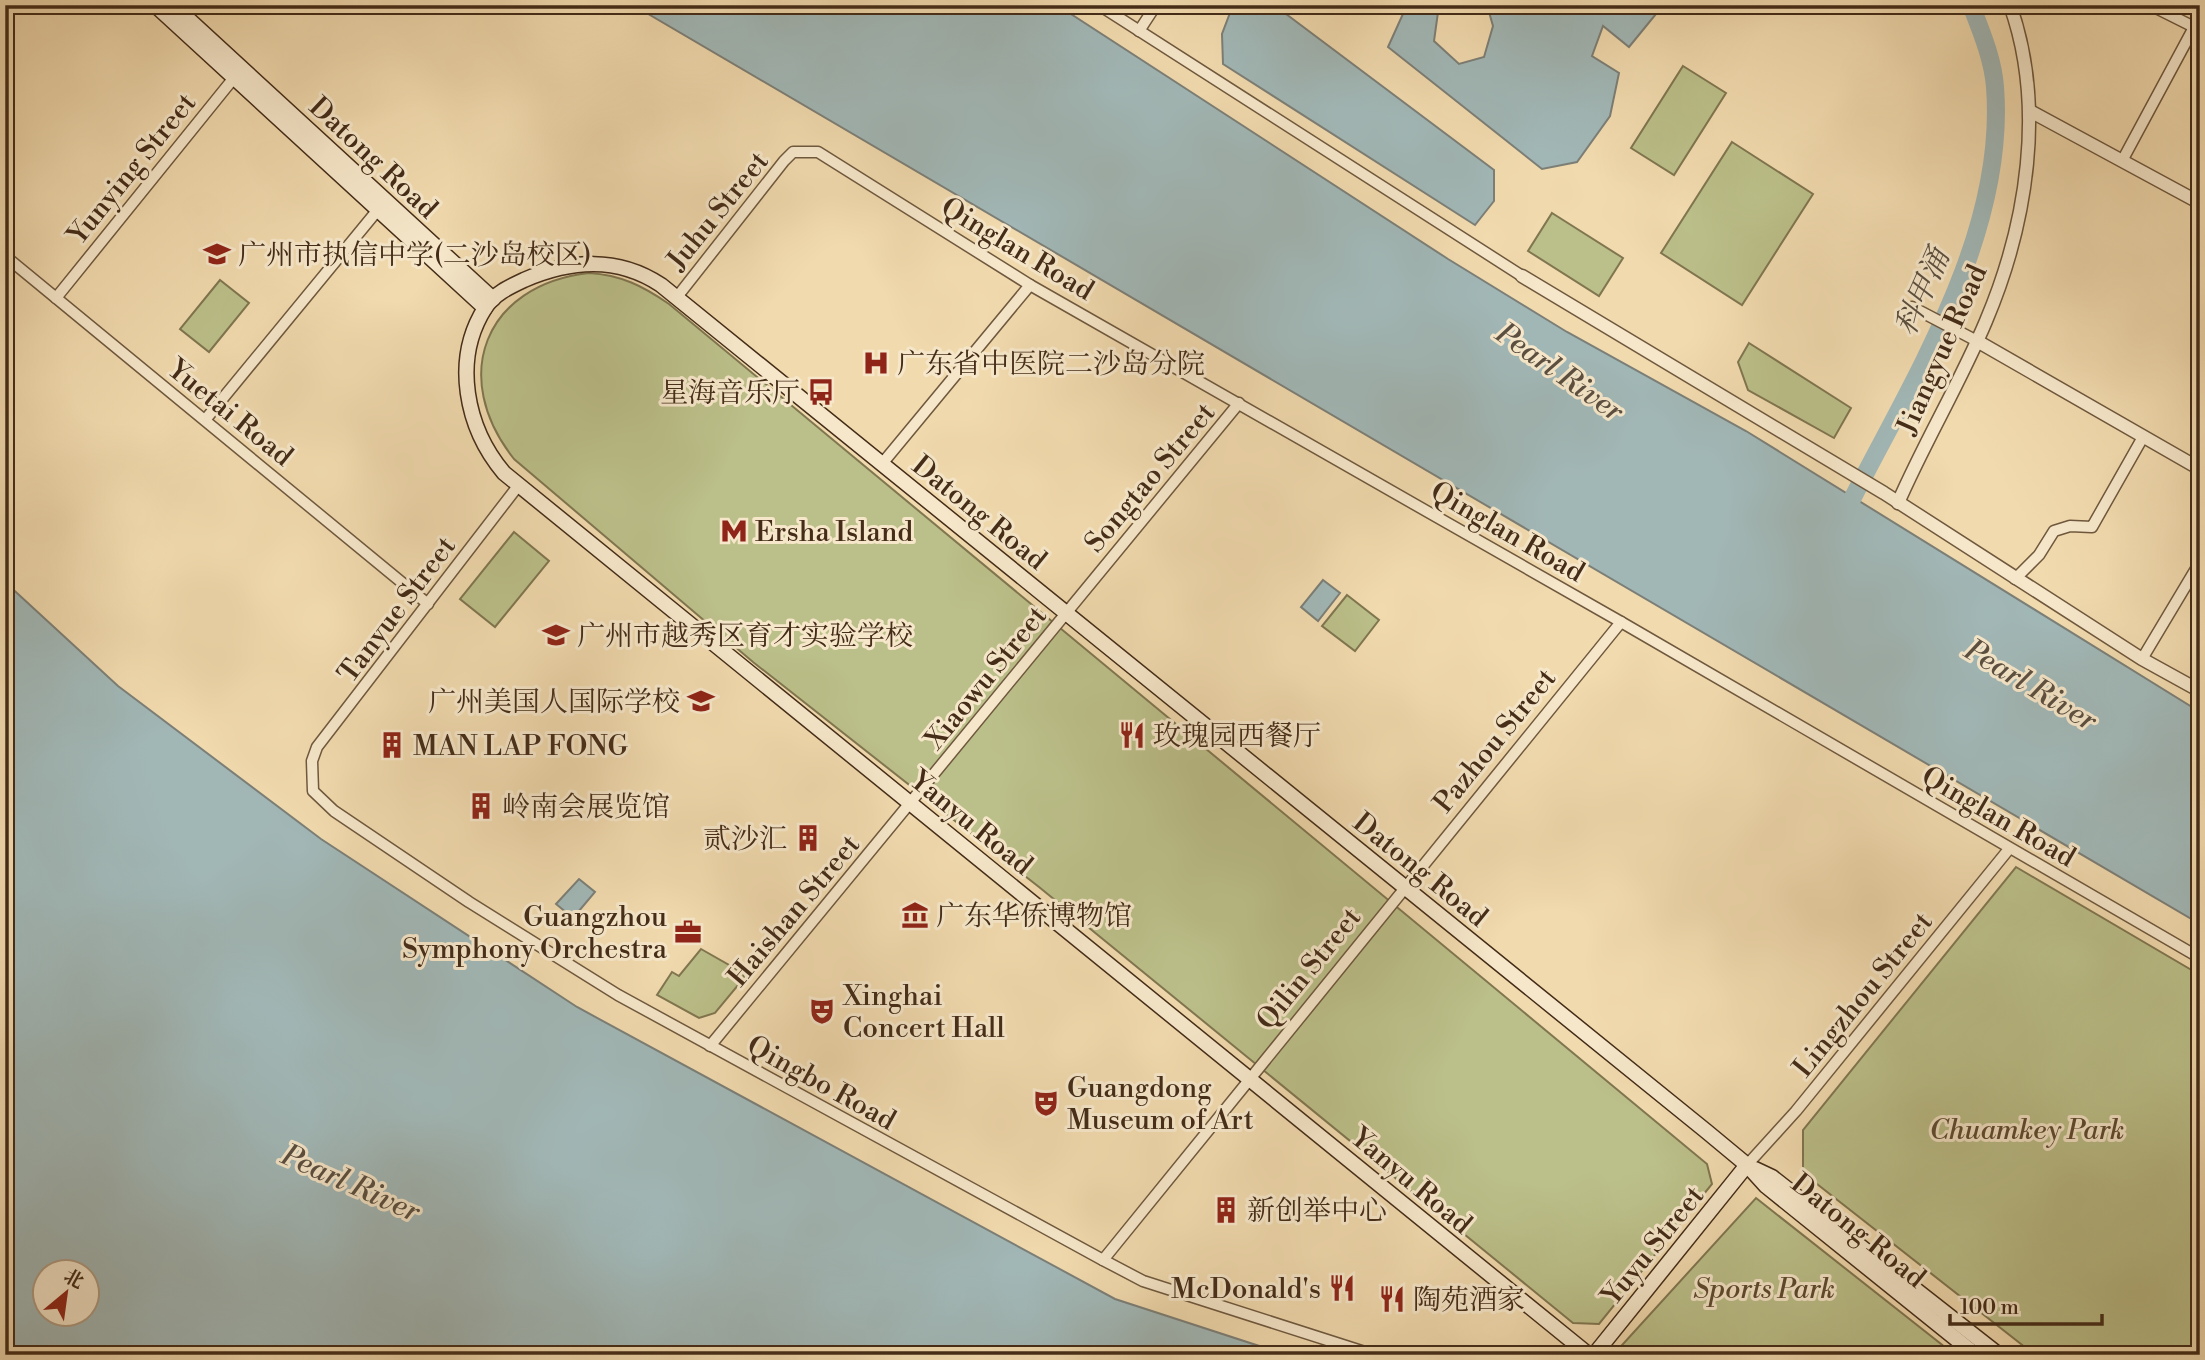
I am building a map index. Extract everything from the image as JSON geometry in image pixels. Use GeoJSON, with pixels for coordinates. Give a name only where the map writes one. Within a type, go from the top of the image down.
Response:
{"type":"FeatureCollection","features":[{"type":"Feature","properties":{"kind":"main road","name":"Datong Road"},"geometry":{"type":"LineString","coordinates":[[155,5],[238,72]]}},
{"type":"Feature","properties":{"kind":"main road","name":"Datong Road"},"geometry":{"type":"LineString","coordinates":[[173,5],[238,72],[489,303],[531,277],[589,262],[631,269],[646,275],[677,297],[1747,1165],[1766,1186],[1976,1355]]}},
{"type":"Feature","properties":{"kind":"main road","name":"Yanyu Road"},"geometry":{"type":"LineString","coordinates":[[489,303],[469,352],[467,396],[484,443],[495,462],[518,486],[1589,1355]]}},
{"type":"Feature","properties":{"kind":"main road","name":"Datong Road"},"geometry":{"type":"LineString","coordinates":[[1747,1165],[1772,1177],[1999,1355]]}},
{"type":"Feature","properties":{"kind":"main road","name":"Yuyu Street"},"geometry":{"type":"LineString","coordinates":[[1594,1355],[1747,1165]]}},
{"type":"Feature","properties":{"kind":"street"},"geometry":{"type":"LineString","coordinates":[[1099,5],[1522,276],[1884,492],[2142,659],[2200,691]]}},
{"type":"Feature","properties":{"kind":"street"},"geometry":{"type":"LineString","coordinates":[[1139,31],[1156,5]]}},
{"type":"Feature","properties":{"kind":"street","name":"Jiangyue Road"},"geometry":{"type":"LineString","coordinates":[[1898,502],[1977,341],[1997,293],[2013,237],[2028,152],[2030,111],[2022,47],[2010,5]]}},
{"type":"Feature","properties":{"kind":"street"},"geometry":{"type":"LineString","coordinates":[[2150,5],[2194,27]]}},
{"type":"Feature","properties":{"kind":"street"},"geometry":{"type":"LineString","coordinates":[[2122,161],[2200,16]]}},
{"type":"Feature","properties":{"kind":"street","name":"Yunying Street"},"geometry":{"type":"LineString","coordinates":[[56,298],[238,72]]}},
{"type":"Feature","properties":{"kind":"street"},"geometry":{"type":"LineString","coordinates":[[2030,111],[2200,203]]}},
{"type":"Feature","properties":{"kind":"street","name":"Qinglan Road"},"geometry":{"type":"LineString","coordinates":[[793,152],[818,152],[1030,285],[1621,622],[2200,958]]}},
{"type":"Feature","properties":{"kind":"street","name":"Juhu Street"},"geometry":{"type":"LineString","coordinates":[[677,297],[744,208],[793,152]]}},
{"type":"Feature","properties":{"kind":"street"},"geometry":{"type":"LineString","coordinates":[[205,420],[383,205]]}},
{"type":"Feature","properties":{"kind":"street","name":"Yuetai Road"},"geometry":{"type":"LineString","coordinates":[[5,256],[428,604]]}},
{"type":"Feature","properties":{"kind":"street"},"geometry":{"type":"LineString","coordinates":[[881,465],[1030,285]]}},
{"type":"Feature","properties":{"kind":"street"},"geometry":{"type":"LineString","coordinates":[[1912,307],[1977,341],[2200,469]]}},
{"type":"Feature","properties":{"kind":"street","name":"Songtao Street"},"geometry":{"type":"LineString","coordinates":[[1066,612],[1239,403]]}},
{"type":"Feature","properties":{"kind":"street"},"geometry":{"type":"LineString","coordinates":[[2015,579],[2039,555],[2054,531],[2070,526],[2092,527],[2143,437]]}},
{"type":"Feature","properties":{"kind":"street","name":"Tanyue Street"},"geometry":{"type":"LineString","coordinates":[[312,761],[317,747],[518,486]]}},
{"type":"Feature","properties":{"kind":"street"},"geometry":{"type":"LineString","coordinates":[[2142,659],[2200,562]]}},
{"type":"Feature","properties":{"kind":"street","name":"Xiaowu Street"},"geometry":{"type":"LineString","coordinates":[[911,803],[1066,612]]}},
{"type":"Feature","properties":{"kind":"street","name":"Pazhou Street"},"geometry":{"type":"LineString","coordinates":[[1403,887],[1621,622]]}},
{"type":"Feature","properties":{"kind":"street","name":"Qingbo Road"},"geometry":{"type":"LineString","coordinates":[[312,761],[313,791],[334,811],[514,931],[618,995],[1143,1281],[1374,1355]]}},
{"type":"Feature","properties":{"kind":"street","name":"Haishan Street"},"geometry":{"type":"LineString","coordinates":[[710,1046],[911,803]]}},
{"type":"Feature","properties":{"kind":"street","name":"Lingzhou Street"},"geometry":{"type":"LineString","coordinates":[[1747,1165],[1796,1111],[2009,849]]}},
{"type":"Feature","properties":{"kind":"street","name":"Qilin Street"},"geometry":{"type":"LineString","coordinates":[[1103,1260],[1403,887]]}},
{"type":"Feature","properties":{"kind":"green space"},"geometry":{"type":"Polygon","coordinates":[[[1683,66],[1726,93],[1674,175],[1631,148],[1683,66]]]}},
{"type":"Feature","properties":{"kind":"green space"},"geometry":{"type":"Polygon","coordinates":[[[1732,142],[1813,194],[1742,305],[1661,253],[1732,142]]]}},
{"type":"Feature","properties":{"kind":"green space"},"geometry":{"type":"Polygon","coordinates":[[[1552,213],[1623,258],[1599,296],[1528,251],[1552,213]]]}},
{"type":"Feature","properties":{"kind":"green space"},"geometry":{"type":"Polygon","coordinates":[[[589,273],[631,282],[669,304],[1707,1164],[1712,1184],[1599,1324],[1573,1323],[1039,887],[753,662],[514,459],[494,428],[484,397],[481,367],[488,340],[502,316],[524,296],[553,281],[589,273]]]}},
{"type":"Feature","properties":{"kind":"green space"},"geometry":{"type":"Polygon","coordinates":[[[220,280],[249,303],[209,352],[180,329],[220,280]]]}},
{"type":"Feature","properties":{"kind":"green space"},"geometry":{"type":"Polygon","coordinates":[[[1749,343],[1851,408],[1834,438],[1748,390],[1738,362],[1749,343]]]}},
{"type":"Feature","properties":{"kind":"green space"},"geometry":{"type":"Polygon","coordinates":[[[514,532],[549,561],[495,627],[460,599],[514,532]]]}},
{"type":"Feature","properties":{"kind":"green space"},"geometry":{"type":"Polygon","coordinates":[[[1347,595],[1379,620],[1355,651],[1322,626],[1347,595]]]}},
{"type":"Feature","properties":{"kind":"green space","name":"Chuamkey Park"},"geometry":{"type":"Polygon","coordinates":[[[2016,867],[2200,975],[2198,1355],[2035,1355],[1803,1173],[1803,1130],[2016,867]]]}},
{"type":"Feature","properties":{"kind":"green space"},"geometry":{"type":"Polygon","coordinates":[[[701,949],[743,973],[744,978],[715,1013],[699,1018],[657,995],[672,972],[679,976],[701,949]]]}},
{"type":"Feature","properties":{"kind":"green space","name":"Sports Park"},"geometry":{"type":"Polygon","coordinates":[[[1756,1198],[1955,1355],[1613,1355],[1756,1198]]]}},
{"type":"Feature","properties":{"kind":"water","name":"Pearl River"},"geometry":{"type":"Polygon","coordinates":[[[633,5],[1057,5],[1448,259],[1567,332],[1746,431],[2200,712],[2200,924],[633,5]]]}},
{"type":"Feature","properties":{"kind":"water"},"geometry":{"type":"Polygon","coordinates":[[[1233,5],[1274,5],[1494,170],[1494,201],[1475,225],[1223,64],[1222,34],[1233,5]]]}},
{"type":"Feature","properties":{"kind":"water"},"geometry":{"type":"Polygon","coordinates":[[[1407,5],[1439,5],[1434,41],[1459,64],[1484,57],[1493,26],[1487,5],[1659,5],[1656,14],[1629,47],[1603,26],[1592,56],[1619,73],[1610,116],[1577,162],[1542,169],[1388,47],[1407,5]]]}},
{"type":"Feature","properties":{"kind":"water"},"geometry":{"type":"Polygon","coordinates":[[[1323,580],[1340,593],[1318,621],[1301,607],[1323,580]]]}},
{"type":"Feature","properties":{"kind":"water","name":"Pearl River"},"geometry":{"type":"Polygon","coordinates":[[[5,582],[118,686],[321,839],[577,1007],[1115,1299],[1287,1355],[22,1355],[5,1345],[5,582]]]}},
{"type":"Feature","properties":{"kind":"water"},"geometry":{"type":"Polygon","coordinates":[[[579,879],[595,892],[573,918],[556,904],[579,879]]]}},
{"type":"Feature","properties":{"kind":"waterway","name":"科甲涌"},"geometry":{"type":"LineString","coordinates":[[1842,519],[1947,311],[1969,256],[1985,200],[1995,144],[1995,87],[1989,56],[1971,5]]}},
{"type":"Feature","properties":{"kind":"place","name":"广州市执信中学(二沙岛校区)"},"geometry":{"type":"Point","coordinates":[217,254]}},
{"type":"Feature","properties":{"kind":"place","name":"广东省中医院二沙岛分院"},"geometry":{"type":"Point","coordinates":[876,363]}},
{"type":"Feature","properties":{"kind":"place","name":"星海音乐厅"},"geometry":{"type":"Point","coordinates":[821,392]}},
{"type":"Feature","properties":{"kind":"place","name":"Ersha Island"},"geometry":{"type":"Point","coordinates":[734,531]}},
{"type":"Feature","properties":{"kind":"place","name":"广州市越秀区育才实验学校"},"geometry":{"type":"Point","coordinates":[556,635]}},
{"type":"Feature","properties":{"kind":"place","name":"广州美国人国际学校"},"geometry":{"type":"Point","coordinates":[701,701]}},
{"type":"Feature","properties":{"kind":"place","name":"玫瑰园西餐厅"},"geometry":{"type":"Point","coordinates":[1132,735]}},
{"type":"Feature","properties":{"kind":"place","name":"MAN LAP FONG"},"geometry":{"type":"Point","coordinates":[392,745]}},
{"type":"Feature","properties":{"kind":"place","name":"岭南会展览馆"},"geometry":{"type":"Point","coordinates":[481,806]}},
{"type":"Feature","properties":{"kind":"place","name":"贰沙汇"},"geometry":{"type":"Point","coordinates":[808,838]}},
{"type":"Feature","properties":{"kind":"place","name":"广东华侨博物馆"},"geometry":{"type":"Point","coordinates":[915,915]}},
{"type":"Feature","properties":{"kind":"place","name":"Guangzhou Symphony Orchestra"},"geometry":{"type":"Point","coordinates":[688,932]}},
{"type":"Feature","properties":{"kind":"place","name":"Xinghai Concert Hall"},"geometry":{"type":"Point","coordinates":[822,1011]}},
{"type":"Feature","properties":{"kind":"place","name":"Guangdong Museum of Art"},"geometry":{"type":"Point","coordinates":[1046,1103]}},
{"type":"Feature","properties":{"kind":"place","name":"新创举中心"},"geometry":{"type":"Point","coordinates":[1226,1210]}},
{"type":"Feature","properties":{"kind":"place","name":"McDonald's"},"geometry":{"type":"Point","coordinates":[1342,1288]}},
{"type":"Feature","properties":{"kind":"place","name":"陶苑酒家"},"geometry":{"type":"Point","coordinates":[1392,1299]}}]}
